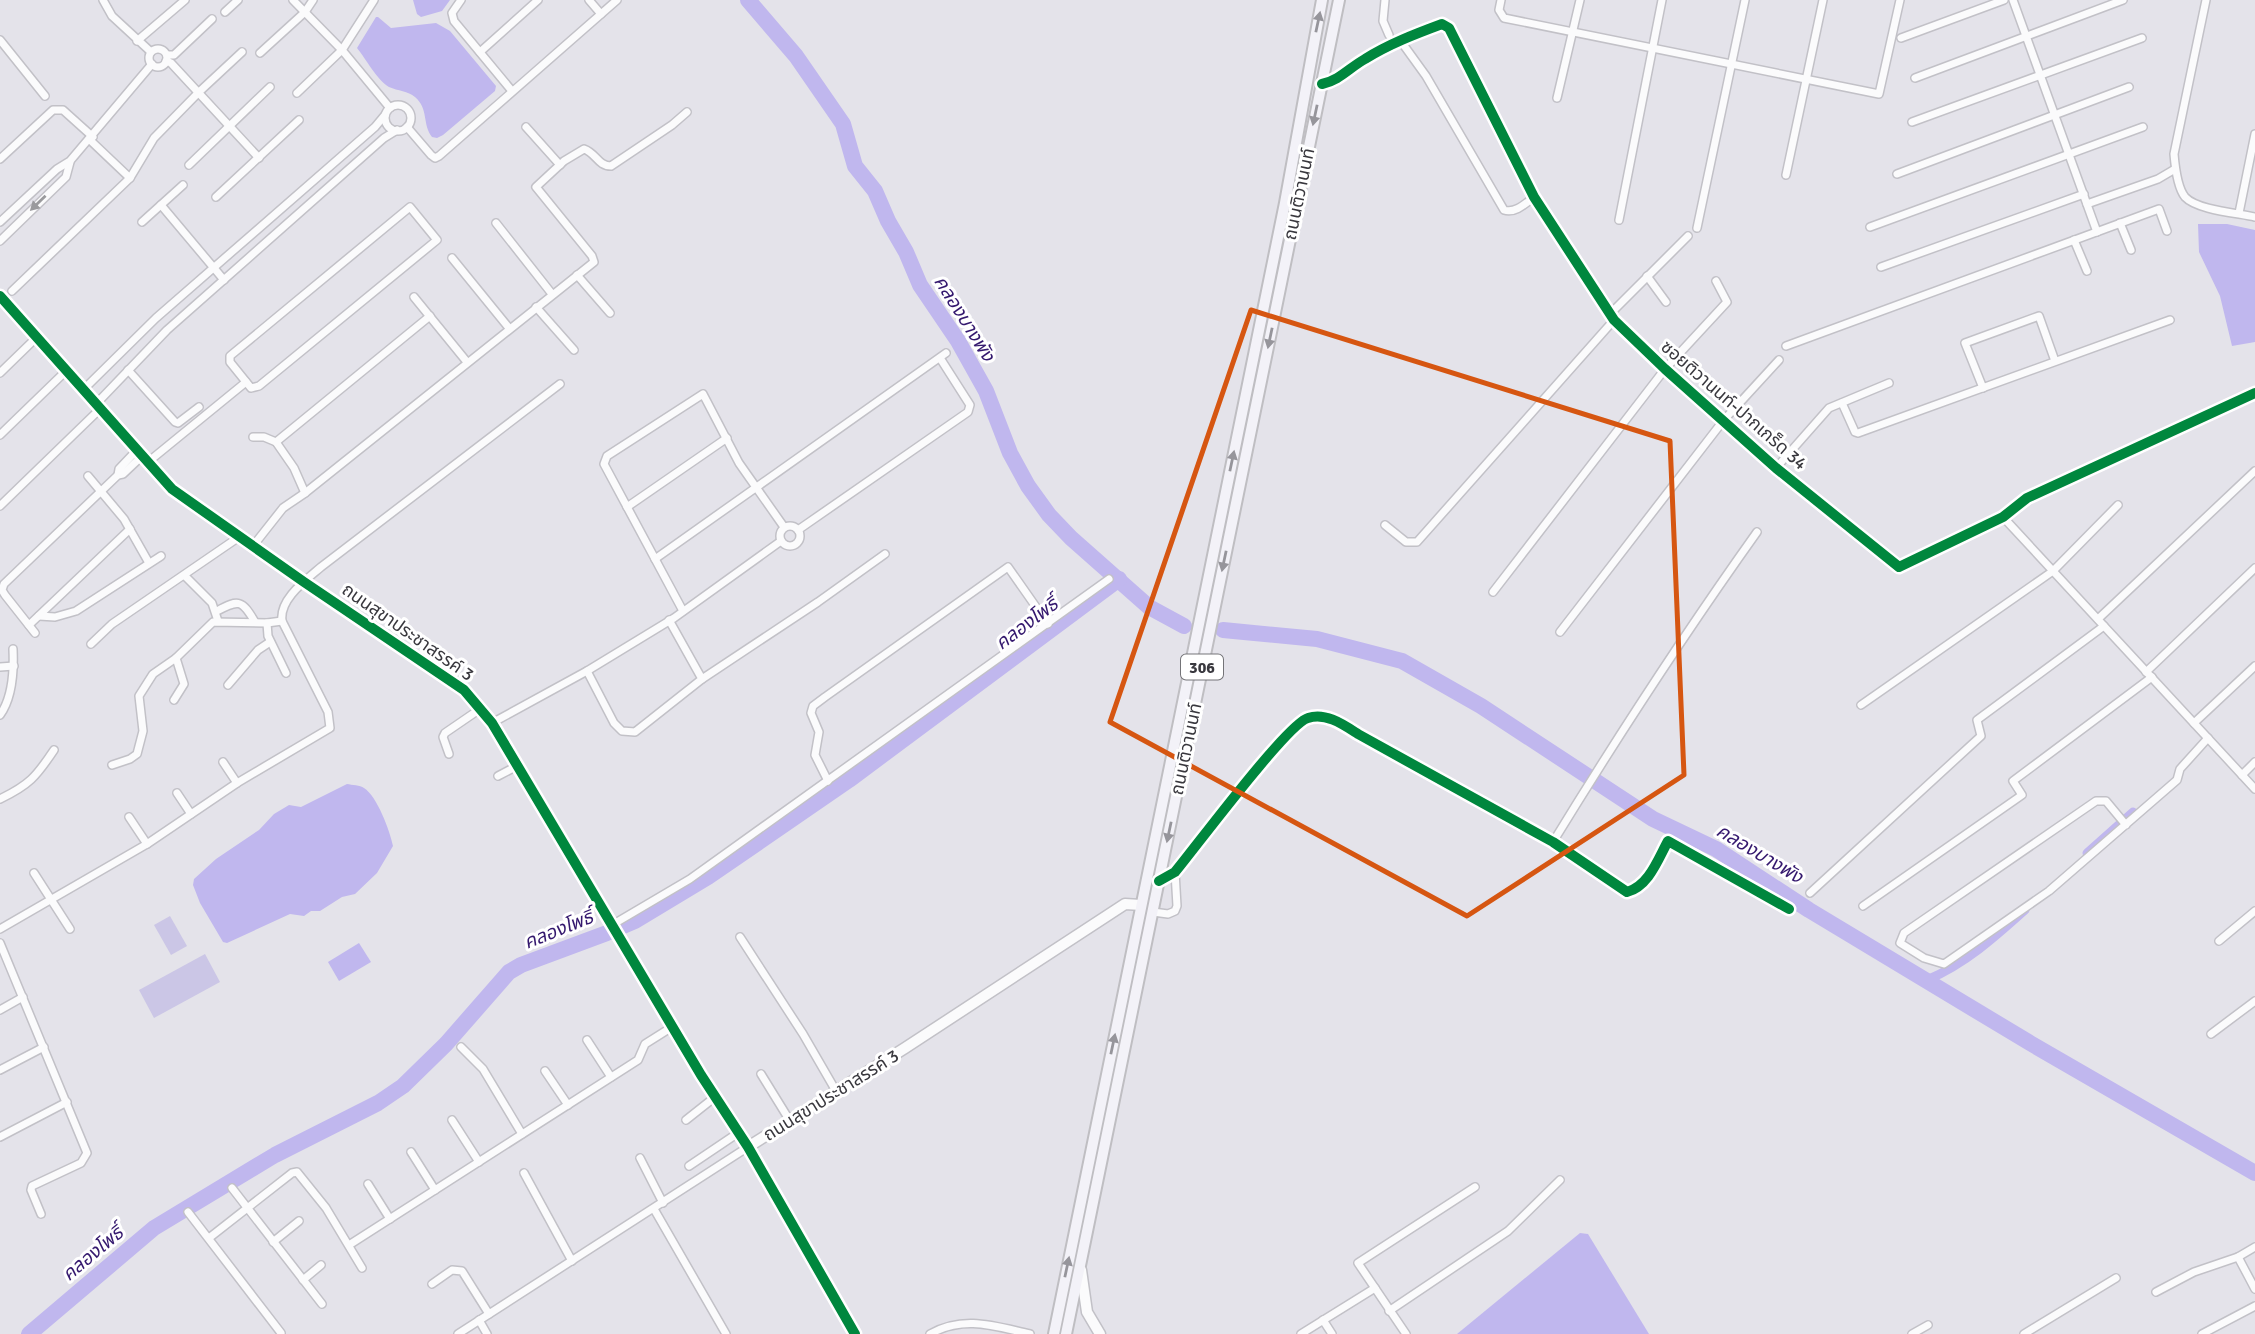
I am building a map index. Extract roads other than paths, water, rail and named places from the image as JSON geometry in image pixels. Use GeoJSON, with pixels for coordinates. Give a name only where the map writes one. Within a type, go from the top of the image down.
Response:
{"type":"FeatureCollection","features":[{"type":"Feature","properties":{"kind":"main road","name":"ถนนติวานนท์"},"geometry":{"type":"LineString","coordinates":[[1066,1334],[1153,912],[1290,204],[1322,0]]}},
{"type":"Feature","properties":{"kind":"main road","name":"ถนนติวานนท์"},"geometry":{"type":"LineString","coordinates":[[1054,1334],[1290,204],[1322,84],[1339,0]]}},
{"type":"Feature","properties":{"kind":"street"},"geometry":{"type":"LineString","coordinates":[[103,0],[112,16],[151,52]]}},
{"type":"Feature","properties":{"kind":"street"},"geometry":{"type":"LineString","coordinates":[[137,41],[185,0]]}},
{"type":"Feature","properties":{"kind":"street"},"geometry":{"type":"LineString","coordinates":[[225,12],[238,0]]}},
{"type":"Feature","properties":{"kind":"street"},"geometry":{"type":"LineString","coordinates":[[293,0],[342,50],[388,111],[387,124],[397,130]]}},
{"type":"Feature","properties":{"kind":"street"},"geometry":{"type":"LineString","coordinates":[[260,53],[305,12],[313,0]]}},
{"type":"Feature","properties":{"kind":"street"},"geometry":{"type":"LineString","coordinates":[[297,93],[342,50],[374,0]]}},
{"type":"Feature","properties":{"kind":"street"},"geometry":{"type":"LineString","coordinates":[[461,0],[452,13],[454,21],[512,91]]}},
{"type":"Feature","properties":{"kind":"street"},"geometry":{"type":"LineString","coordinates":[[480,52],[538,0]]}},
{"type":"Feature","properties":{"kind":"street"},"geometry":{"type":"LineString","coordinates":[[589,0],[601,14]]}},
{"type":"Feature","properties":{"kind":"street"},"geometry":{"type":"LineString","coordinates":[[407,127],[435,158],[617,0]]}},
{"type":"Feature","properties":{"kind":"street"},"geometry":{"type":"LineString","coordinates":[[1385,0],[1382,21],[1389,35]]}},
{"type":"Feature","properties":{"kind":"street"},"geometry":{"type":"LineString","coordinates":[[1501,0],[1499,10],[1504,18],[1879,94],[1900,0]]}},
{"type":"Feature","properties":{"kind":"street"},"geometry":{"type":"LineString","coordinates":[[1557,98],[1580,0]]}},
{"type":"Feature","properties":{"kind":"street"},"geometry":{"type":"LineString","coordinates":[[1619,220],[1662,0]]}},
{"type":"Feature","properties":{"kind":"street"},"geometry":{"type":"LineString","coordinates":[[1697,228],[1745,0]]}},
{"type":"Feature","properties":{"kind":"street"},"geometry":{"type":"LineString","coordinates":[[1786,175],[1823,0]]}},
{"type":"Feature","properties":{"kind":"street"},"geometry":{"type":"LineString","coordinates":[[1901,38],[2004,0]]}},
{"type":"Feature","properties":{"kind":"street"},"geometry":{"type":"LineString","coordinates":[[2013,0],[2097,232]]}},
{"type":"Feature","properties":{"kind":"street"},"geometry":{"type":"LineString","coordinates":[[1915,78],[2123,0]]}},
{"type":"Feature","properties":{"kind":"street"},"geometry":{"type":"LineString","coordinates":[[2206,0],[2174,154],[2175,169],[2184,196],[2196,204],[2255,216]]}},
{"type":"Feature","properties":{"kind":"street"},"geometry":{"type":"LineString","coordinates":[[152,64],[160,66],[212,19]]}},
{"type":"Feature","properties":{"kind":"street","name":"ซอยติวานนท์-ปากเกร็ด 34"},"geometry":{"type":"LineString","coordinates":[[1322,84],[1335,81],[1362,60],[1400,40],[1442,23],[1449,28],[1534,197],[1612,317],[1665,369],[1776,468],[1899,567],[2003,517],[2027,498],[2255,394]]}},
{"type":"Feature","properties":{"kind":"street"},"geometry":{"type":"LineString","coordinates":[[1912,122],[2142,38]]}},
{"type":"Feature","properties":{"kind":"street"},"geometry":{"type":"LineString","coordinates":[[0,40],[45,96]]}},
{"type":"Feature","properties":{"kind":"street"},"geometry":{"type":"LineString","coordinates":[[1400,40],[1426,76],[1504,210],[1509,212],[1516,209],[1534,197]]}},
{"type":"Feature","properties":{"kind":"street"},"geometry":{"type":"LineString","coordinates":[[151,52],[160,49],[259,158]]}},
{"type":"Feature","properties":{"kind":"street"},"geometry":{"type":"LineString","coordinates":[[151,52],[149,57],[152,64]]}},
{"type":"Feature","properties":{"kind":"street"},"geometry":{"type":"LineString","coordinates":[[12,291],[130,178],[154,138],[242,52]]}},
{"type":"Feature","properties":{"kind":"street"},"geometry":{"type":"LineString","coordinates":[[0,222],[57,169],[70,161],[152,64]]}},
{"type":"Feature","properties":{"kind":"street"},"geometry":{"type":"LineString","coordinates":[[189,165],[270,87]]}},
{"type":"Feature","properties":{"kind":"street"},"geometry":{"type":"LineString","coordinates":[[1897,174],[2129,87]]}},
{"type":"Feature","properties":{"kind":"street"},"geometry":{"type":"LineString","coordinates":[[0,506],[99,405],[167,330],[384,138],[407,127],[411,120],[409,111],[403,105],[388,111],[375,127],[156,318],[84,389]]}},
{"type":"Feature","properties":{"kind":"street"},"geometry":{"type":"LineString","coordinates":[[0,159],[53,110],[63,110],[130,178]]}},
{"type":"Feature","properties":{"kind":"street"},"geometry":{"type":"LineString","coordinates":[[253,546],[283,508],[594,262],[594,258],[536,187],[560,165],[584,149],[601,164],[611,166],[687,112]]}},
{"type":"Feature","properties":{"kind":"street"},"geometry":{"type":"LineString","coordinates":[[216,197],[299,120]]}},
{"type":"Feature","properties":{"kind":"street"},"geometry":{"type":"LineString","coordinates":[[526,127],[560,165]]}},
{"type":"Feature","properties":{"kind":"street"},"geometry":{"type":"LineString","coordinates":[[1870,226],[2143,127]]}},
{"type":"Feature","properties":{"kind":"street"},"geometry":{"type":"LineString","coordinates":[[2238,213],[2255,134]]}},
{"type":"Feature","properties":{"kind":"street"},"geometry":{"type":"LineString","coordinates":[[0,241],[65,177],[70,161]]}},
{"type":"Feature","properties":{"kind":"street"},"geometry":{"type":"LineString","coordinates":[[57,169],[65,177]]}},
{"type":"Feature","properties":{"kind":"street"},"geometry":{"type":"LineString","coordinates":[[2087,204],[2158,179],[2175,169]]}},
{"type":"Feature","properties":{"kind":"street"},"geometry":{"type":"LineString","coordinates":[[142,222],[183,185]]}},
{"type":"Feature","properties":{"kind":"street"},"geometry":{"type":"LineString","coordinates":[[1881,267],[2084,194]]}},
{"type":"Feature","properties":{"kind":"street"},"geometry":{"type":"LineString","coordinates":[[160,205],[224,280]]}},
{"type":"Feature","properties":{"kind":"street"},"geometry":{"type":"LineString","coordinates":[[411,207],[437,240],[256,388],[251,388],[246,382],[230,362],[230,356],[411,207]]}},
{"type":"Feature","properties":{"kind":"street"},"geometry":{"type":"LineString","coordinates":[[1786,346],[2159,209],[2167,231]]}},
{"type":"Feature","properties":{"kind":"street"},"geometry":{"type":"LineString","coordinates":[[496,223],[552,294]]}},
{"type":"Feature","properties":{"kind":"street"},"geometry":{"type":"LineString","coordinates":[[2120,223],[2131,250]]}},
{"type":"Feature","properties":{"kind":"street"},"geometry":{"type":"LineString","coordinates":[[1385,525],[1406,542],[1417,542],[1647,276],[1688,236]]}},
{"type":"Feature","properties":{"kind":"street"},"geometry":{"type":"LineString","coordinates":[[2074,240],[2087,271]]}},
{"type":"Feature","properties":{"kind":"street"},"geometry":{"type":"LineString","coordinates":[[452,258],[509,328]]}},
{"type":"Feature","properties":{"kind":"street"},"geometry":{"type":"LineString","coordinates":[[577,275],[610,313]]}},
{"type":"Feature","properties":{"kind":"street"},"geometry":{"type":"LineString","coordinates":[[1647,276],[1666,302]]}},
{"type":"Feature","properties":{"kind":"street"},"geometry":{"type":"LineString","coordinates":[[1493,592],[1665,369],[1727,302],[1716,281]]}},
{"type":"Feature","properties":{"kind":"street","name":"ถนนสุขาประชาสรรค์ 3"},"geometry":{"type":"LineString","coordinates":[[0,296],[172,489],[464,690],[492,723],[672,1027],[748,1147],[1125,904],[1142,905]]}},
{"type":"Feature","properties":{"kind":"street"},"geometry":{"type":"LineString","coordinates":[[414,297],[467,362]]}},
{"type":"Feature","properties":{"kind":"street"},"geometry":{"type":"LineString","coordinates":[[536,307],[574,350]]}},
{"type":"Feature","properties":{"kind":"street"},"geometry":{"type":"LineString","coordinates":[[276,442],[430,316]]}},
{"type":"Feature","properties":{"kind":"street"},"geometry":{"type":"LineString","coordinates":[[1983,388],[1965,343],[2039,316],[2055,362]]}},
{"type":"Feature","properties":{"kind":"street"},"geometry":{"type":"LineString","coordinates":[[156,318],[167,330]]}},
{"type":"Feature","properties":{"kind":"street"},"geometry":{"type":"LineString","coordinates":[[1842,403],[1855,432],[1858,433],[2170,320]]}},
{"type":"Feature","properties":{"kind":"street"},"geometry":{"type":"LineString","coordinates":[[0,373],[37,337]]}},
{"type":"Feature","properties":{"kind":"street"},"geometry":{"type":"LineString","coordinates":[[655,559],[943,356],[970,405],[968,412],[798,530]]}},
{"type":"Feature","properties":{"kind":"street"},"geometry":{"type":"LineString","coordinates":[[1560,632],[1723,421],[1779,360]]}},
{"type":"Feature","properties":{"kind":"street"},"geometry":{"type":"LineString","coordinates":[[0,435],[67,370]]}},
{"type":"Feature","properties":{"kind":"street"},"geometry":{"type":"LineString","coordinates":[[128,370],[175,422],[183,420],[199,407]]}},
{"type":"Feature","properties":{"kind":"street"},"geometry":{"type":"LineString","coordinates":[[35,634],[5,595],[2,590],[4,584],[118,475],[123,474],[143,456],[246,382]]}},
{"type":"Feature","properties":{"kind":"street"},"geometry":{"type":"LineString","coordinates":[[1776,468],[1829,408],[1889,383]]}},
{"type":"Feature","properties":{"kind":"street"},"geometry":{"type":"LineString","coordinates":[[0,929],[147,844],[237,783],[330,728],[328,712],[282,621],[283,608],[304,582],[560,384]]}},
{"type":"Feature","properties":{"kind":"street"},"geometry":{"type":"LineString","coordinates":[[683,611],[604,464],[607,456],[703,394],[739,463],[784,527]]}},
{"type":"Feature","properties":{"kind":"street"},"geometry":{"type":"LineString","coordinates":[[253,437],[264,437],[276,442],[295,468],[305,493]]}},
{"type":"Feature","properties":{"kind":"street"},"geometry":{"type":"LineString","coordinates":[[627,507],[727,438]]}},
{"type":"Feature","properties":{"kind":"street"},"geometry":{"type":"LineString","coordinates":[[2098,619],[2255,471]]}},
{"type":"Feature","properties":{"kind":"street"},"geometry":{"type":"LineString","coordinates":[[88,476],[130,529],[149,563]]}},
{"type":"Feature","properties":{"kind":"street"},"geometry":{"type":"LineString","coordinates":[[1861,705],[2053,571],[2118,505]]}},
{"type":"Feature","properties":{"kind":"street"},"geometry":{"type":"LineString","coordinates":[[2003,517],[2255,789]]}},
{"type":"Feature","properties":{"kind":"street"},"geometry":{"type":"LineString","coordinates":[[781,541],[788,545],[795,544],[800,538],[798,530],[792,526],[784,527]]}},
{"type":"Feature","properties":{"kind":"street"},"geometry":{"type":"LineString","coordinates":[[781,541],[780,534],[784,527]]}},
{"type":"Feature","properties":{"kind":"street"},"geometry":{"type":"LineString","coordinates":[[29,625],[130,529]]}},
{"type":"Feature","properties":{"kind":"street"},"geometry":{"type":"LineString","coordinates":[[1553,842],[1706,603],[1757,532]]}},
{"type":"Feature","properties":{"kind":"street"},"geometry":{"type":"LineString","coordinates":[[91,644],[112,624],[239,537]]}},
{"type":"Feature","properties":{"kind":"street"},"geometry":{"type":"LineString","coordinates":[[492,723],[587,671],[670,620],[781,541]]}},
{"type":"Feature","properties":{"kind":"street"},"geometry":{"type":"LineString","coordinates":[[587,671],[614,723],[622,731],[635,732],[702,679],[885,554]]}},
{"type":"Feature","properties":{"kind":"street"},"geometry":{"type":"LineString","coordinates":[[39,616],[55,617],[76,611],[161,556]]}},
{"type":"Feature","properties":{"kind":"street"},"geometry":{"type":"LineString","coordinates":[[828,781],[815,755],[819,732],[811,713],[813,706],[825,697],[1008,568],[1048,624]]}},
{"type":"Feature","properties":{"kind":"street"},"geometry":{"type":"LineString","coordinates":[[1863,906],[2022,794],[2012,781],[2149,674],[2255,568]]}},
{"type":"Feature","properties":{"kind":"street"},"geometry":{"type":"LineString","coordinates":[[185,576],[212,603],[218,621]]}},
{"type":"Feature","properties":{"kind":"street"},"geometry":{"type":"LineString","coordinates":[[614,928],[690,879],[1109,579]]}},
{"type":"Feature","properties":{"kind":"street"},"geometry":{"type":"LineString","coordinates":[[216,611],[239,602],[254,622]]}},
{"type":"Feature","properties":{"kind":"street"},"geometry":{"type":"LineString","coordinates":[[670,620],[702,679]]}},
{"type":"Feature","properties":{"kind":"street"},"geometry":{"type":"LineString","coordinates":[[112,765],[137,754],[143,730],[139,696],[153,674],[176,658],[208,625],[218,621],[282,621]]}},
{"type":"Feature","properties":{"kind":"street"},"geometry":{"type":"LineString","coordinates":[[267,623],[270,642],[286,673]]}},
{"type":"Feature","properties":{"kind":"street"},"geometry":{"type":"LineString","coordinates":[[1810,893],[1981,736],[1976,720],[2104,626]]}},
{"type":"Feature","properties":{"kind":"street"},"geometry":{"type":"LineString","coordinates":[[228,685],[258,650],[270,642]]}},
{"type":"Feature","properties":{"kind":"street"},"geometry":{"type":"LineString","coordinates":[[0,715],[8,700],[14,666],[13,649]]}},
{"type":"Feature","properties":{"kind":"street"},"geometry":{"type":"LineString","coordinates":[[174,700],[184,684],[176,658]]}},
{"type":"Feature","properties":{"kind":"street"},"geometry":{"type":"LineString","coordinates":[[0,667],[14,666]]}},
{"type":"Feature","properties":{"kind":"street"},"geometry":{"type":"LineString","coordinates":[[2194,723],[2255,666]]}},
{"type":"Feature","properties":{"kind":"street"},"geometry":{"type":"LineString","coordinates":[[449,754],[443,737],[445,733],[480,709]]}},
{"type":"Feature","properties":{"kind":"street"},"geometry":{"type":"LineString","coordinates":[[1159,881],[1175,872],[1273,750],[1302,721],[1317,717],[1342,723],[1553,842],[1627,892],[1635,890],[1646,880],[1668,841],[1789,909]]}},
{"type":"Feature","properties":{"kind":"street"},"geometry":{"type":"LineString","coordinates":[[2126,825],[2106,802],[2096,800],[1905,933],[1900,943],[1924,958],[1944,964],[2049,891],[2126,825],[2177,780],[2180,769],[2208,738]]}},
{"type":"Feature","properties":{"kind":"street"},"geometry":{"type":"LineString","coordinates":[[0,799],[18,791],[36,778],[54,750]]}},
{"type":"Feature","properties":{"kind":"street"},"geometry":{"type":"LineString","coordinates":[[223,762],[237,783]]}},
{"type":"Feature","properties":{"kind":"street"},"geometry":{"type":"LineString","coordinates":[[2242,775],[2255,762]]}},
{"type":"Feature","properties":{"kind":"street"},"geometry":{"type":"LineString","coordinates":[[498,776],[517,766]]}},
{"type":"Feature","properties":{"kind":"street"},"geometry":{"type":"LineString","coordinates":[[177,793],[191,814]]}},
{"type":"Feature","properties":{"kind":"street"},"geometry":{"type":"LineString","coordinates":[[129,817],[147,844]]}},
{"type":"Feature","properties":{"kind":"street"},"geometry":{"type":"LineString","coordinates":[[1153,912],[1168,914],[1175,911],[1175,872]]}},
{"type":"Feature","properties":{"kind":"street"},"geometry":{"type":"LineString","coordinates":[[34,873],[69,929]]}},
{"type":"Feature","properties":{"kind":"street"},"geometry":{"type":"LineString","coordinates":[[2219,941],[2255,911]]}},
{"type":"Feature","properties":{"kind":"street"},"geometry":{"type":"LineString","coordinates":[[740,937],[803,1034],[836,1091]]}},
{"type":"Feature","properties":{"kind":"street"},"geometry":{"type":"LineString","coordinates":[[0,943],[67,1102],[86,1157],[81,1163],[32,1186],[31,1190],[41,1214]]}},
{"type":"Feature","properties":{"kind":"street"},"geometry":{"type":"LineString","coordinates":[[0,1010],[23,997]]}},
{"type":"Feature","properties":{"kind":"street"},"geometry":{"type":"LineString","coordinates":[[2211,1034],[2255,1001]]}},
{"type":"Feature","properties":{"kind":"street"},"geometry":{"type":"LineString","coordinates":[[349,1245],[640,1058],[645,1044],[672,1027]]}},
{"type":"Feature","properties":{"kind":"street"},"geometry":{"type":"LineString","coordinates":[[587,1040],[611,1077]]}},
{"type":"Feature","properties":{"kind":"street"},"geometry":{"type":"LineString","coordinates":[[0,1070],[44,1047]]}},
{"type":"Feature","properties":{"kind":"street"},"geometry":{"type":"LineString","coordinates":[[461,1047],[491,1081],[523,1134]]}},
{"type":"Feature","properties":{"kind":"street"},"geometry":{"type":"LineString","coordinates":[[545,1071],[568,1105]]}},
{"type":"Feature","properties":{"kind":"street"},"geometry":{"type":"LineString","coordinates":[[761,1074],[790,1121]]}},
{"type":"Feature","properties":{"kind":"street"},"geometry":{"type":"LineString","coordinates":[[686,1120],[715,1097]]}},
{"type":"Feature","properties":{"kind":"street"},"geometry":{"type":"LineString","coordinates":[[0,1138],[67,1102]]}},
{"type":"Feature","properties":{"kind":"street"},"geometry":{"type":"LineString","coordinates":[[452,1120],[479,1162]]}},
{"type":"Feature","properties":{"kind":"street"},"geometry":{"type":"LineString","coordinates":[[689,1166],[738,1133]]}},
{"type":"Feature","properties":{"kind":"street"},"geometry":{"type":"LineString","coordinates":[[458,1334],[748,1147],[855,1334]]}},
{"type":"Feature","properties":{"kind":"street"},"geometry":{"type":"LineString","coordinates":[[411,1152],[435,1190]]}},
{"type":"Feature","properties":{"kind":"street"},"geometry":{"type":"LineString","coordinates":[[640,1158],[663,1203]]}},
{"type":"Feature","properties":{"kind":"street"},"geometry":{"type":"LineString","coordinates":[[209,1238],[292,1173],[297,1172],[326,1208],[362,1268]]}},
{"type":"Feature","properties":{"kind":"street"},"geometry":{"type":"LineString","coordinates":[[524,1173],[572,1261]]}},
{"type":"Feature","properties":{"kind":"street"},"geometry":{"type":"LineString","coordinates":[[1390,1311],[1508,1231],[1560,1180]]}},
{"type":"Feature","properties":{"kind":"street"},"geometry":{"type":"LineString","coordinates":[[368,1184],[390,1219]]}},
{"type":"Feature","properties":{"kind":"street"},"geometry":{"type":"LineString","coordinates":[[1406,1334],[1358,1266],[1359,1261],[1475,1187]]}},
{"type":"Feature","properties":{"kind":"street"},"geometry":{"type":"LineString","coordinates":[[232,1188],[322,1304]]}},
{"type":"Feature","properties":{"kind":"street"},"geometry":{"type":"LineString","coordinates":[[654,1209],[726,1334]]}},
{"type":"Feature","properties":{"kind":"street"},"geometry":{"type":"LineString","coordinates":[[188,1212],[281,1333]]}},
{"type":"Feature","properties":{"kind":"street"},"geometry":{"type":"LineString","coordinates":[[273,1241],[299,1221]]}},
{"type":"Feature","properties":{"kind":"street"},"geometry":{"type":"LineString","coordinates":[[2156,1292],[2194,1272],[2238,1257],[2255,1247]]}},
{"type":"Feature","properties":{"kind":"street"},"geometry":{"type":"LineString","coordinates":[[2238,1257],[2255,1289]]}},
{"type":"Feature","properties":{"kind":"street"},"geometry":{"type":"LineString","coordinates":[[303,1280],[321,1265]]}},
{"type":"Feature","properties":{"kind":"street"},"geometry":{"type":"LineString","coordinates":[[1080,1266],[1087,1312],[1101,1334]]}},
{"type":"Feature","properties":{"kind":"street"},"geometry":{"type":"LineString","coordinates":[[432,1284],[452,1270],[461,1272],[489,1314]]}},
{"type":"Feature","properties":{"kind":"street"},"geometry":{"type":"LineString","coordinates":[[2026,1333],[2116,1278]]}},
{"type":"Feature","properties":{"kind":"street"},"geometry":{"type":"LineString","coordinates":[[1301,1334],[1375,1289]]}},
{"type":"Feature","properties":{"kind":"street"},"geometry":{"type":"LineString","coordinates":[[2203,1334],[2255,1306]]}},
{"type":"Feature","properties":{"kind":"street"},"geometry":{"type":"LineString","coordinates":[[479,1320],[487,1334]]}},
{"type":"Feature","properties":{"kind":"street"},"geometry":{"type":"LineString","coordinates":[[1323,1320],[1332,1334]]}},
{"type":"Feature","properties":{"kind":"street"},"geometry":{"type":"LineString","coordinates":[[930,1334],[943,1326],[966,1322],[1030,1334]]}},
{"type":"Feature","properties":{"kind":"street"},"geometry":{"type":"LineString","coordinates":[[1912,1334],[1927,1325]]}},
{"type":"Feature","properties":{"kind":"waterway","name":"คลองบางพัง"},"geometry":{"type":"LineString","coordinates":[[748,0],[796,56],[843,124],[855,166],[875,191],[920,285],[958,341],[986,391],[1010,453],[1028,486],[1049,515],[1071,538],[1149,607],[1184,626]]}},
{"type":"Feature","properties":{"kind":"waterway","name":"คลองโพธิ์"},"geometry":{"type":"LineString","coordinates":[[29,1334],[154,1228],[275,1155],[378,1103],[403,1086],[446,1044],[509,972],[635,921],[708,877],[849,780],[1119,579]]}},
{"type":"Feature","properties":{"kind":"waterway","name":"คลองบางพัง"},"geometry":{"type":"LineString","coordinates":[[1223,630],[1317,639],[1402,661],[1481,706],[1653,819],[1716,849],[1809,910],[2030,1043],[2255,1173]]}},
{"type":"Feature","properties":{"kind":"waterway"},"geometry":{"type":"LineString","coordinates":[[2087,853],[2133,812]]}},
{"type":"Feature","properties":{"kind":"waterway"},"geometry":{"type":"LineString","coordinates":[[1927,980],[1967,958],[2025,910]]}}]}
